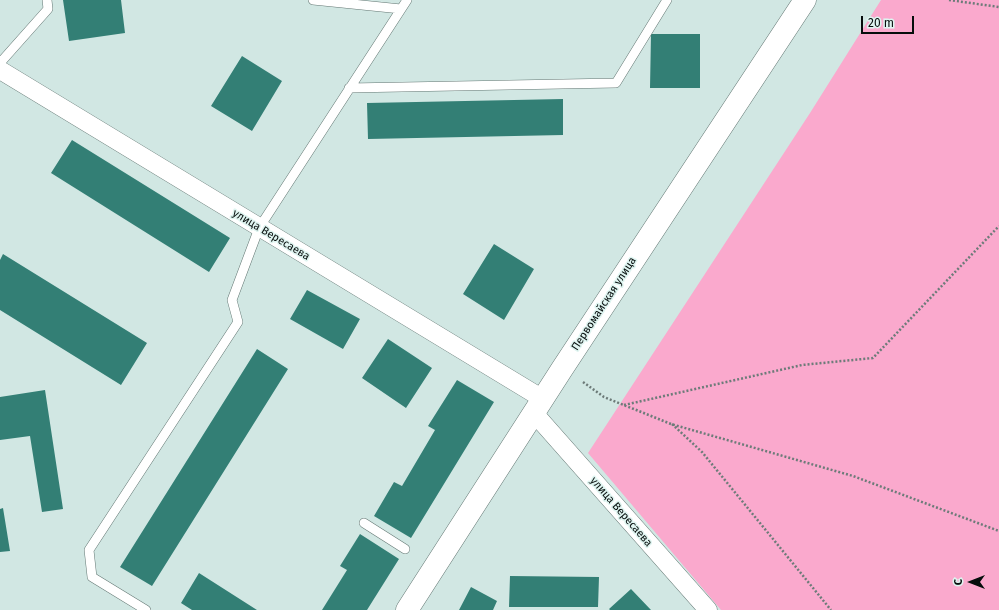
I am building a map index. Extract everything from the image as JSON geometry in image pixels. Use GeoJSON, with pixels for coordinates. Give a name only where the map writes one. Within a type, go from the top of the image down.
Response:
{"type":"FeatureCollection","features":[{"type":"Feature","properties":{"kind":"main road","name":"Первомайская улица"},"geometry":{"type":"LineString","coordinates":[[408,610],[538,406],[805,0]]}},
{"type":"Feature","properties":{"kind":"street","name":"улица Вересаева"},"geometry":{"type":"LineString","coordinates":[[0,70],[259,228],[538,406],[708,610]]}},
{"type":"Feature","properties":{"kind":"lane"},"geometry":{"type":"LineString","coordinates":[[0,63],[48,9],[47,0]]}},
{"type":"Feature","properties":{"kind":"lane"},"geometry":{"type":"LineString","coordinates":[[313,0],[401,9]]}},
{"type":"Feature","properties":{"kind":"lane"},"geometry":{"type":"LineString","coordinates":[[146,610],[92,577],[89,550],[238,322],[232,300],[259,228],[407,0]]}},
{"type":"Feature","properties":{"kind":"lane"},"geometry":{"type":"LineString","coordinates":[[349,88],[616,83],[667,0]]}},
{"type":"Feature","properties":{"kind":"lane"},"geometry":{"type":"LineString","coordinates":[[364,523],[405,549]]}},
{"type":"Feature","properties":{"kind":"path"},"geometry":{"type":"LineString","coordinates":[[950,0],[999,8]]}},
{"type":"Feature","properties":{"kind":"path"},"geometry":{"type":"LineString","coordinates":[[624,405],[802,365],[873,358],[999,226]]}},
{"type":"Feature","properties":{"kind":"path"},"geometry":{"type":"LineString","coordinates":[[583,382],[604,397],[672,424],[853,476],[999,530]]}},
{"type":"Feature","properties":{"kind":"path"},"geometry":{"type":"LineString","coordinates":[[672,424],[702,452],[830,609],[826,610]]}},
{"type":"Feature","properties":{"kind":"shaded area"},"geometry":{"type":"Polygon","coordinates":[[[881,0],[999,0],[999,610],[721,610],[588,453],[810,113],[881,0]]]}},
{"type":"Feature","properties":{"kind":"building"},"geometry":{"type":"Polygon","coordinates":[[[63,0],[121,0],[125,33],[69,41],[63,0]]]}},
{"type":"Feature","properties":{"kind":"building"},"geometry":{"type":"Polygon","coordinates":[[[651,34],[700,34],[700,88],[650,88],[651,34]]]}},
{"type":"Feature","properties":{"kind":"building"},"geometry":{"type":"Polygon","coordinates":[[[242,56],[282,81],[252,131],[211,106],[242,56]]]}},
{"type":"Feature","properties":{"kind":"building"},"geometry":{"type":"Polygon","coordinates":[[[563,99],[563,135],[368,139],[367,103],[563,99]]]}},
{"type":"Feature","properties":{"kind":"building"},"geometry":{"type":"Polygon","coordinates":[[[72,140],[230,238],[209,272],[51,173],[72,140]]]}},
{"type":"Feature","properties":{"kind":"building"},"geometry":{"type":"Polygon","coordinates":[[[494,244],[534,269],[504,320],[463,294],[494,244]]]}},
{"type":"Feature","properties":{"kind":"building"},"geometry":{"type":"Polygon","coordinates":[[[3,254],[147,343],[121,385],[0,310],[0,260],[3,254]]]}},
{"type":"Feature","properties":{"kind":"building"},"geometry":{"type":"Polygon","coordinates":[[[307,290],[360,319],[343,349],[290,319],[307,290]]]}},
{"type":"Feature","properties":{"kind":"building"},"geometry":{"type":"Polygon","coordinates":[[[388,339],[432,368],[406,408],[362,378],[388,339]]]}},
{"type":"Feature","properties":{"kind":"building"},"geometry":{"type":"Polygon","coordinates":[[[257,349],[288,369],[152,586],[120,567],[257,349]]]}},
{"type":"Feature","properties":{"kind":"building"},"geometry":{"type":"Polygon","coordinates":[[[457,380],[494,402],[411,538],[374,516],[394,482],[402,486],[435,430],[428,426],[457,380]]]}},
{"type":"Feature","properties":{"kind":"building"},"geometry":{"type":"Polygon","coordinates":[[[45,390],[63,509],[42,512],[30,436],[0,440],[0,397],[45,390]]]}},
{"type":"Feature","properties":{"kind":"building"},"geometry":{"type":"Polygon","coordinates":[[[3,508],[10,551],[0,552],[0,509],[3,508]]]}},
{"type":"Feature","properties":{"kind":"building"},"geometry":{"type":"Polygon","coordinates":[[[360,534],[399,559],[367,610],[322,610],[347,570],[340,566],[360,534]]]}},
{"type":"Feature","properties":{"kind":"building"},"geometry":{"type":"Polygon","coordinates":[[[199,573],[257,610],[192,610],[181,603],[199,573]]]}},
{"type":"Feature","properties":{"kind":"building"},"geometry":{"type":"Polygon","coordinates":[[[510,576],[599,577],[598,607],[509,607],[510,576]]]}},
{"type":"Feature","properties":{"kind":"building"},"geometry":{"type":"Polygon","coordinates":[[[471,587],[497,601],[493,610],[459,610],[471,587]]]}},
{"type":"Feature","properties":{"kind":"building"},"geometry":{"type":"Polygon","coordinates":[[[631,589],[651,610],[609,609],[631,589]]]}}]}
